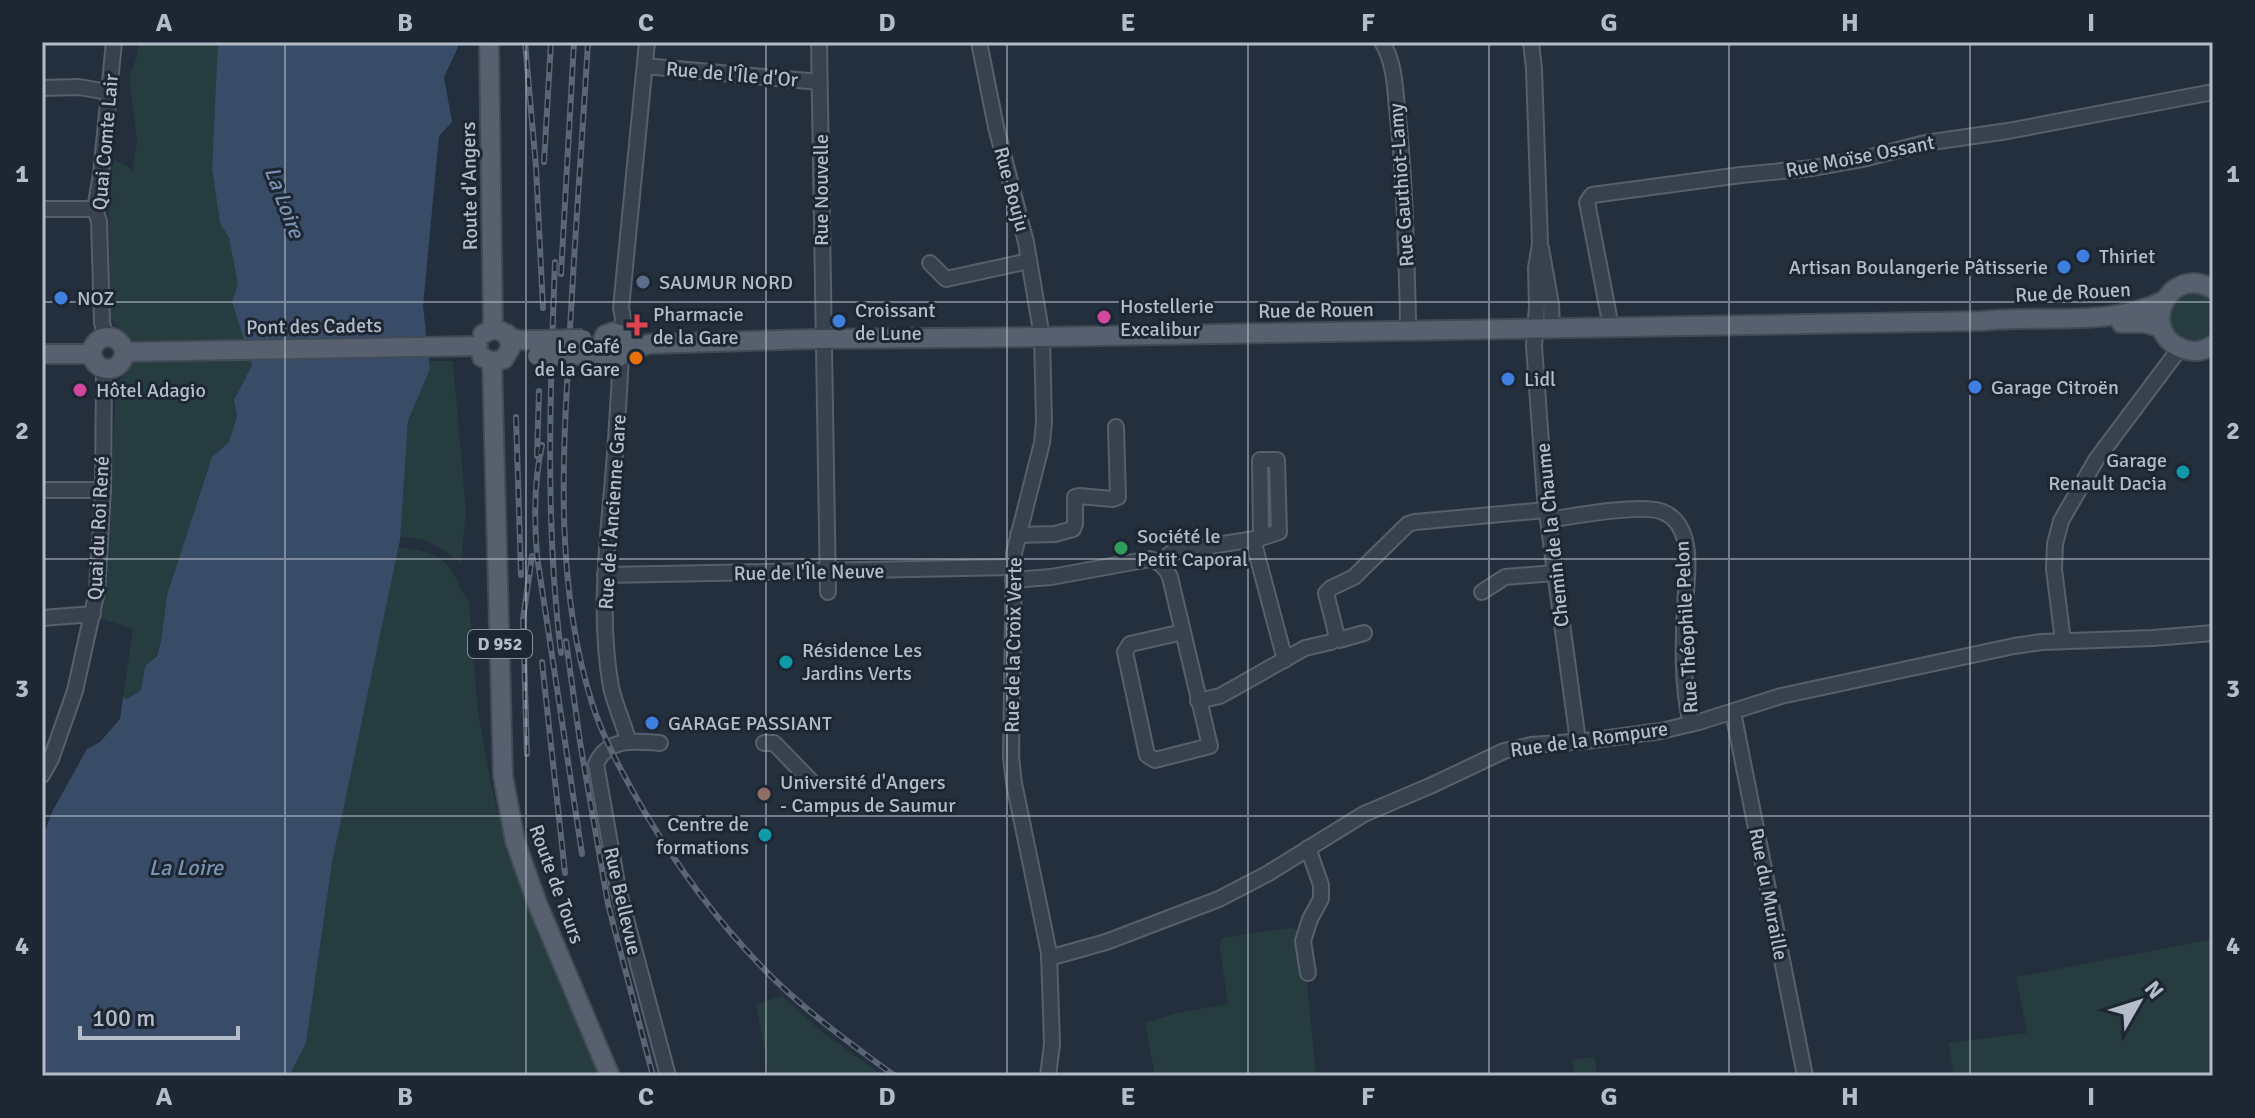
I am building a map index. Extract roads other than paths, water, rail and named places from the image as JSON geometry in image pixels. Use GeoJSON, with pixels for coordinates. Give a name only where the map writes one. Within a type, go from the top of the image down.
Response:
{"type":"FeatureCollection","features":[{"type":"Feature","properties":{"kind":"main road","name":"Route d'Angers"},"geometry":{"type":"LineString","coordinates":[[489,42],[500,332],[511,347],[500,359]]}},
{"type":"Feature","properties":{"kind":"main road","name":"Rue de Rouen"},"geometry":{"type":"LineString","coordinates":[[536,348],[823,339],[1982,321],[2115,315],[2140,311],[2165,300],[2184,284],[2195,283],[2213,289]]}},
{"type":"Feature","properties":{"kind":"main road"},"geometry":{"type":"LineString","coordinates":[[2165,300],[2161,309],[2162,328],[2172,343],[2180,348],[2199,351],[2213,345]]}},
{"type":"Feature","properties":{"kind":"main road","name":"Rue de Rouen"},"geometry":{"type":"LineString","coordinates":[[1982,321],[2008,326],[2140,323],[2162,328]]}},
{"type":"Feature","properties":{"kind":"main road"},"geometry":{"type":"LineString","coordinates":[[500,332],[536,348],[500,359],[480,355],[468,345],[481,336],[500,332]]}},
{"type":"Feature","properties":{"kind":"main road"},"geometry":{"type":"LineString","coordinates":[[106,337],[117,339],[125,352],[119,366],[104,369],[95,364],[91,354],[94,345],[106,337]]}},
{"type":"Feature","properties":{"kind":"main road","name":"Pont des Cadets"},"geometry":{"type":"LineString","coordinates":[[125,352],[468,345]]}},
{"type":"Feature","properties":{"kind":"main road"},"geometry":{"type":"LineString","coordinates":[[42,354],[91,354]]}},
{"type":"Feature","properties":{"kind":"main road","name":"Route de Tours"},"geometry":{"type":"LineString","coordinates":[[500,359],[503,776],[508,809],[515,841],[537,903],[610,1076]]}},
{"type":"Feature","properties":{"kind":"street","name":"Quai Comte Lair"},"geometry":{"type":"LineString","coordinates":[[106,337],[102,323],[99,221],[95,209],[114,42]]}},
{"type":"Feature","properties":{"kind":"street"},"geometry":{"type":"LineString","coordinates":[[615,345],[647,42]]}},
{"type":"Feature","properties":{"kind":"street","name":"Rue Nouvelle"},"geometry":{"type":"LineString","coordinates":[[819,42],[828,592]]}},
{"type":"Feature","properties":{"kind":"street","name":"Rue Bouju"},"geometry":{"type":"LineString","coordinates":[[979,42],[996,127],[1023,227],[1042,337]]}},
{"type":"Feature","properties":{"kind":"street","name":"Rue Gauthiot-Lamy"},"geometry":{"type":"LineString","coordinates":[[1382,42],[1390,59],[1403,157],[1406,330]]}},
{"type":"Feature","properties":{"kind":"street","name":"Chemin de la Chaume"},"geometry":{"type":"LineString","coordinates":[[1531,42],[1540,244],[1536,268],[1537,306],[1544,329],[1547,515],[1578,741]]}},
{"type":"Feature","properties":{"kind":"street","name":"Rue de l'Île d'Or"},"geometry":{"type":"LineString","coordinates":[[645,66],[819,82]]}},
{"type":"Feature","properties":{"kind":"street"},"geometry":{"type":"LineString","coordinates":[[42,88],[79,87],[108,92]]}},
{"type":"Feature","properties":{"kind":"street","name":"Rue Moïse Ossant"},"geometry":{"type":"LineString","coordinates":[[1611,327],[1587,202],[1592,195],[1813,168],[1925,143],[2008,131],[2213,92]]}},
{"type":"Feature","properties":{"kind":"street"},"geometry":{"type":"LineString","coordinates":[[42,209],[95,209]]}},
{"type":"Feature","properties":{"kind":"street"},"geometry":{"type":"LineString","coordinates":[[930,263],[946,279],[1029,261]]}},
{"type":"Feature","properties":{"kind":"street","name":"Rue de la Croix Verte"},"geometry":{"type":"LineString","coordinates":[[1042,337],[1044,422],[1039,459],[1018,535],[1013,574],[1012,772],[1049,956],[1052,1031],[1048,1076]]}},
{"type":"Feature","properties":{"kind":"street","name":"Rue de l'Ancienne Gare"},"geometry":{"type":"LineString","coordinates":[[615,345],[619,408],[605,575],[606,636],[611,686],[628,740]]}},
{"type":"Feature","properties":{"kind":"street"},"geometry":{"type":"LineString","coordinates":[[2063,641],[2054,569],[2055,544],[2061,521],[2096,460],[2180,348]]}},
{"type":"Feature","properties":{"kind":"street","name":"Quai du Roi René"},"geometry":{"type":"LineString","coordinates":[[42,775],[51,759],[75,691],[93,614],[103,490],[104,369]]}},
{"type":"Feature","properties":{"kind":"street"},"geometry":{"type":"LineString","coordinates":[[1018,535],[1055,534],[1073,529],[1075,497],[1118,497],[1116,427]]}},
{"type":"Feature","properties":{"kind":"street"},"geometry":{"type":"LineString","coordinates":[[1183,632],[1126,647],[1147,755],[1155,760],[1210,746],[1170,577],[1160,563],[1178,551],[1257,539],[1279,532],[1277,460],[1260,460],[1257,539],[1285,660]]}},
{"type":"Feature","properties":{"kind":"street"},"geometry":{"type":"LineString","coordinates":[[42,490],[103,490]]}},
{"type":"Feature","properties":{"kind":"street","name":"Rue Théophile Pelon"},"geometry":{"type":"LineString","coordinates":[[1547,515],[1653,509],[1673,518],[1681,529],[1686,543],[1684,661],[1691,724]]}},
{"type":"Feature","properties":{"kind":"street"},"geometry":{"type":"LineString","coordinates":[[1198,701],[1220,696],[1305,648],[1331,642],[1336,633],[1326,593],[1354,577],[1408,524],[1547,515]]}},
{"type":"Feature","properties":{"kind":"street","name":"Rue de l'Île Neuve"},"geometry":{"type":"LineString","coordinates":[[605,575],[827,572],[1051,577],[1150,559],[1160,563]]}},
{"type":"Feature","properties":{"kind":"street"},"geometry":{"type":"LineString","coordinates":[[1482,592],[1505,577],[1554,573]]}},
{"type":"Feature","properties":{"kind":"street"},"geometry":{"type":"LineString","coordinates":[[42,618],[93,614]]}},
{"type":"Feature","properties":{"kind":"street"},"geometry":{"type":"LineString","coordinates":[[1335,638],[1339,640],[1364,633]]}},
{"type":"Feature","properties":{"kind":"street","name":"Rue de la Rompure"},"geometry":{"type":"LineString","coordinates":[[1049,956],[1077,952],[1219,899],[1267,874],[1364,814],[1504,751],[1531,745],[1627,736],[1691,724],[1781,696],[2014,646],[2213,633]]}},
{"type":"Feature","properties":{"kind":"street","name":"Rue du Muraille"},"geometry":{"type":"LineString","coordinates":[[1733,712],[1805,1076]]}},
{"type":"Feature","properties":{"kind":"street"},"geometry":{"type":"LineString","coordinates":[[628,740],[660,743]]}},
{"type":"Feature","properties":{"kind":"street","name":"Rue Bellevue"},"geometry":{"type":"LineString","coordinates":[[628,740],[600,755],[596,764],[618,889],[668,1076]]}},
{"type":"Feature","properties":{"kind":"street"},"geometry":{"type":"LineString","coordinates":[[764,743],[774,743],[810,780]]}},
{"type":"Feature","properties":{"kind":"street"},"geometry":{"type":"LineString","coordinates":[[1308,848],[1321,885],[1321,899],[1303,941],[1308,973]]}},
{"type":"Feature","properties":{"kind":"water","name":"La Loire"},"geometry":{"type":"Polygon","coordinates":[[[218,42],[457,42],[458,47],[444,77],[452,122],[439,136],[423,306],[430,369],[408,421],[400,540],[332,863],[306,1043],[289,1076],[42,1076],[42,839],[52,812],[87,749],[100,742],[120,719],[123,697],[127,699],[141,690],[145,666],[157,656],[167,595],[212,457],[229,442],[237,416],[234,400],[252,365],[232,302],[238,284],[229,238],[220,223],[212,169],[218,42]]]}},
{"type":"Feature","properties":{"kind":"railway"},"geometry":{"type":"LineString","coordinates":[[525,42],[536,167],[543,308]]}},
{"type":"Feature","properties":{"kind":"railway"},"geometry":{"type":"LineString","coordinates":[[544,162],[551,42]]}},
{"type":"Feature","properties":{"kind":"railway"},"geometry":{"type":"LineString","coordinates":[[561,274],[574,42]]}},
{"type":"Feature","properties":{"kind":"railway"},"geometry":{"type":"LineString","coordinates":[[588,42],[571,311],[564,528],[572,616],[592,703],[608,745],[644,811],[713,911],[791,995],[895,1076]]}},
{"type":"Feature","properties":{"kind":"railway"},"geometry":{"type":"LineString","coordinates":[[555,262],[550,409],[551,507],[561,653]]}},
{"type":"Feature","properties":{"kind":"railway"},"geometry":{"type":"LineString","coordinates":[[537,456],[539,391]]}},
{"type":"Feature","properties":{"kind":"railway"},"geometry":{"type":"LineString","coordinates":[[516,417],[521,575]]}},
{"type":"Feature","properties":{"kind":"railway"},"geometry":{"type":"LineString","coordinates":[[542,445],[535,500],[537,556],[582,854]]}},
{"type":"Feature","properties":{"kind":"railway"},"geometry":{"type":"LineString","coordinates":[[527,754],[523,619],[532,556]]}},
{"type":"Feature","properties":{"kind":"railway"},"geometry":{"type":"LineString","coordinates":[[566,641],[608,904],[653,1076]]}},
{"type":"Feature","properties":{"kind":"railway"},"geometry":{"type":"LineString","coordinates":[[542,662],[565,873]]}},
{"type":"Feature","properties":{"kind":"place","name":"Thiriet"},"geometry":{"type":"Point","coordinates":[2083,256]}},
{"type":"Feature","properties":{"kind":"place","name":"Artisan Boulangerie Pâtisserie"},"geometry":{"type":"Point","coordinates":[2064,267]}},
{"type":"Feature","properties":{"kind":"place","name":"SAUMUR NORD"},"geometry":{"type":"Point","coordinates":[643,282]}},
{"type":"Feature","properties":{"kind":"place","name":"NOZ"},"geometry":{"type":"Point","coordinates":[61,298]}},
{"type":"Feature","properties":{"kind":"place","name":"Hostellerie Excalibur"},"geometry":{"type":"Point","coordinates":[1104,317]}},
{"type":"Feature","properties":{"kind":"place","name":"Croissant de Lune"},"geometry":{"type":"Point","coordinates":[839,321]}},
{"type":"Feature","properties":{"kind":"place","name":"Pharmacie de la Gare"},"geometry":{"type":"Point","coordinates":[637,325]}},
{"type":"Feature","properties":{"kind":"place","name":"Le Café de la Gare"},"geometry":{"type":"Point","coordinates":[636,358]}},
{"type":"Feature","properties":{"kind":"place","name":"Lidl"},"geometry":{"type":"Point","coordinates":[1508,379]}},
{"type":"Feature","properties":{"kind":"place","name":"Garage Citroën"},"geometry":{"type":"Point","coordinates":[1975,387]}},
{"type":"Feature","properties":{"kind":"place","name":"Hôtel Adagio"},"geometry":{"type":"Point","coordinates":[80,390]}},
{"type":"Feature","properties":{"kind":"place","name":"Garage Renault Dacia"},"geometry":{"type":"Point","coordinates":[2183,472]}},
{"type":"Feature","properties":{"kind":"place","name":"Société le Petit Caporal"},"geometry":{"type":"Point","coordinates":[1121,548]}},
{"type":"Feature","properties":{"kind":"place","name":"Résidence Les Jardins Verts"},"geometry":{"type":"Point","coordinates":[786,662]}},
{"type":"Feature","properties":{"kind":"place","name":"GARAGE PASSIANT"},"geometry":{"type":"Point","coordinates":[652,723]}},
{"type":"Feature","properties":{"kind":"place","name":"Université d'Angers - Campus de Saumur"},"geometry":{"type":"Point","coordinates":[764,794]}},
{"type":"Feature","properties":{"kind":"place","name":"Centre de formations"},"geometry":{"type":"Point","coordinates":[765,835]}}]}
